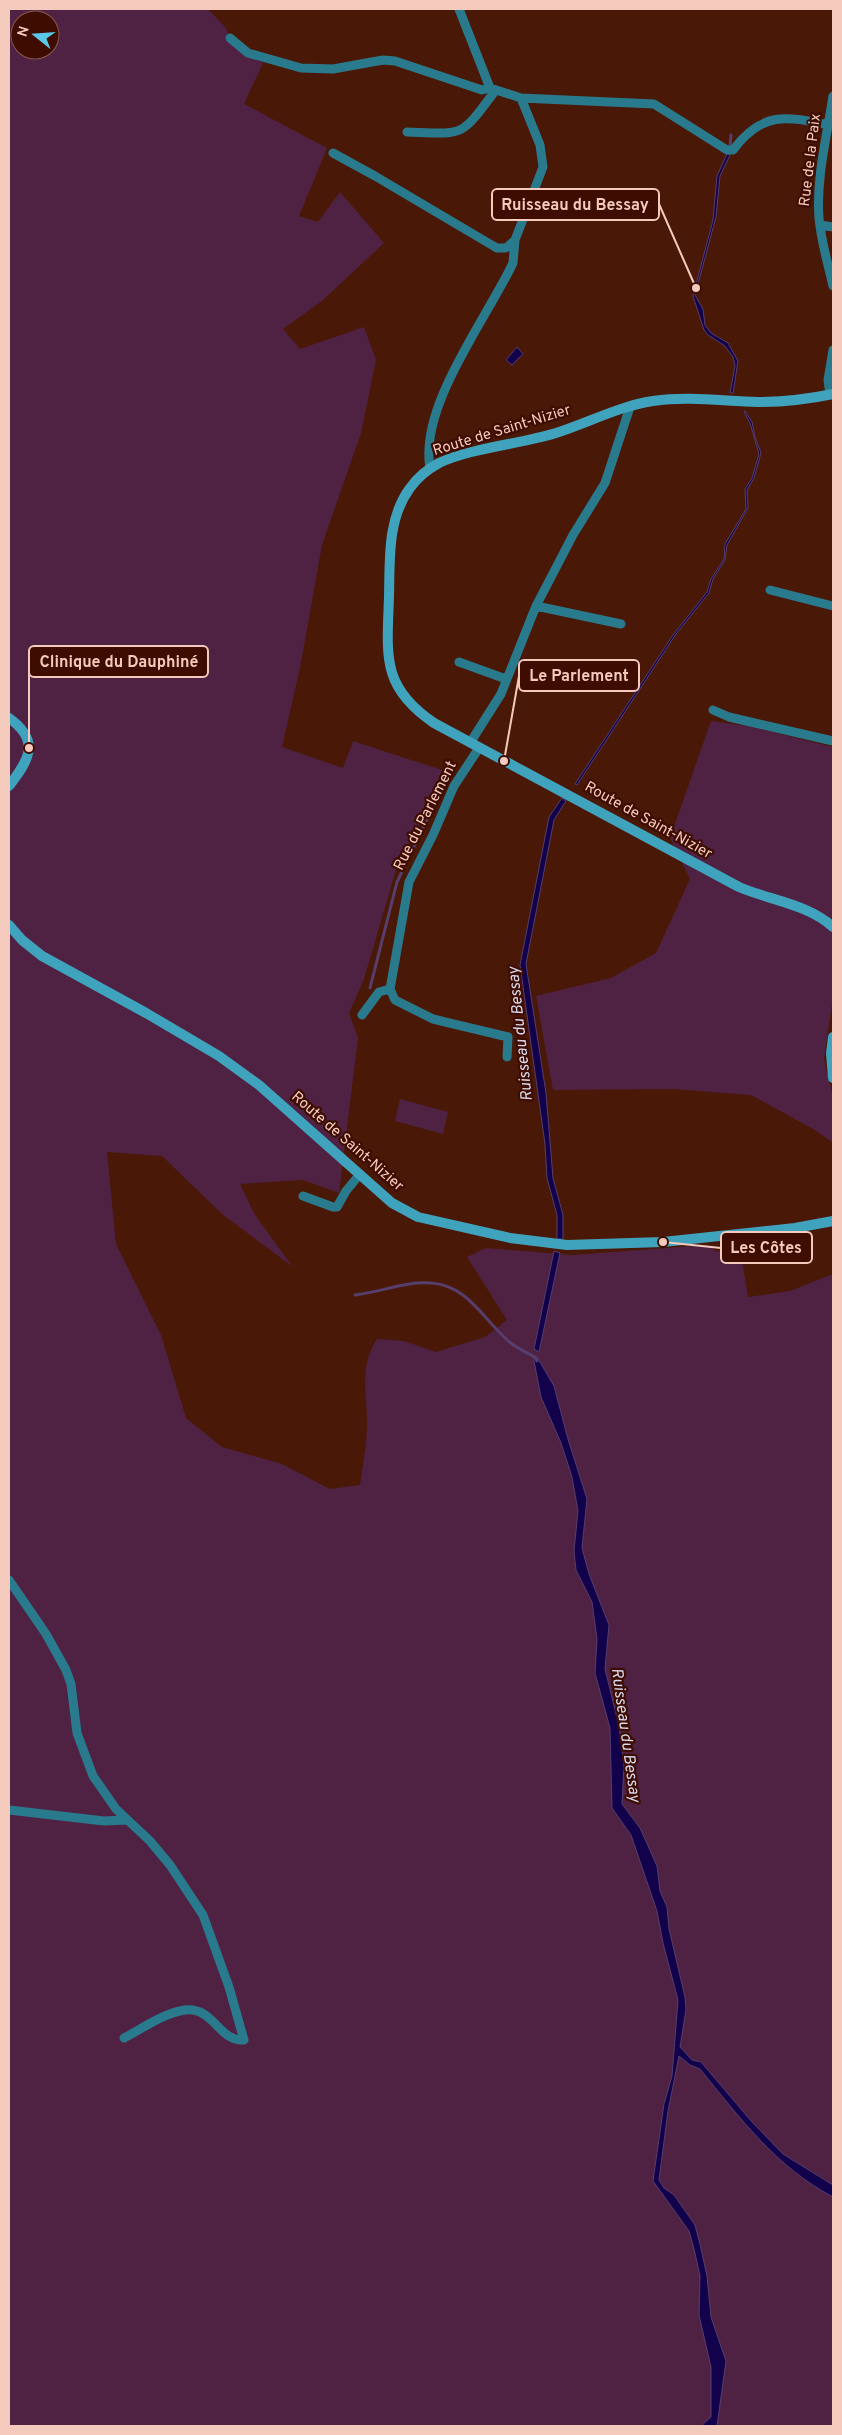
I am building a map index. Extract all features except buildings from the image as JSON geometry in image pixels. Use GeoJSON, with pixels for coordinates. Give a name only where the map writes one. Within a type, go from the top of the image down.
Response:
{"type":"FeatureCollection","features":[{"type":"Feature","properties":{"kind":"main road","name":"Route de Saint-Nizier"},"geometry":{"type":"LineString","coordinates":[[832,394],[758,402],[687,398],[651,401],[630,406],[556,433],[448,459],[430,468],[417,479],[404,497],[393,529],[387,647],[395,685],[415,710],[434,723],[739,887],[760,896],[814,913],[833,927]]}},
{"type":"Feature","properties":{"kind":"main road"},"geometry":{"type":"LineString","coordinates":[[9,718],[26,735],[29,748],[26,763],[9,786]]}},
{"type":"Feature","properties":{"kind":"main road","name":"Route de Saint-Nizier"},"geometry":{"type":"LineString","coordinates":[[9,925],[26,944],[42,956],[154,1017],[219,1056],[259,1085],[392,1203],[418,1217],[446,1225],[542,1243],[567,1245],[663,1242],[833,1221]]}},
{"type":"Feature","properties":{"kind":"main road"},"geometry":{"type":"LineString","coordinates":[[833,1037],[830,1053],[833,1078]]}},
{"type":"Feature","properties":{"kind":"street"},"geometry":{"type":"LineString","coordinates":[[459,9],[493,89]]}},
{"type":"Feature","properties":{"kind":"street"},"geometry":{"type":"LineString","coordinates":[[230,38],[248,53],[301,68],[333,69],[383,60],[395,61],[482,90],[493,89],[521,98],[654,104],[727,150],[733,150],[742,138],[755,127],[772,119],[795,118],[829,126]]}},
{"type":"Feature","properties":{"kind":"street"},"geometry":{"type":"LineString","coordinates":[[407,132],[452,133],[464,129],[493,89]]}},
{"type":"Feature","properties":{"kind":"street","name":"Rue de la Paix"},"geometry":{"type":"LineString","coordinates":[[833,96],[822,166],[819,205],[820,226],[833,286]]}},
{"type":"Feature","properties":{"kind":"street"},"geometry":{"type":"LineString","coordinates":[[430,468],[427,455],[429,436],[443,394],[513,264],[515,240],[543,167],[540,145],[521,98]]}},
{"type":"Feature","properties":{"kind":"street"},"geometry":{"type":"LineString","coordinates":[[333,153],[497,248],[506,248],[515,240]]}},
{"type":"Feature","properties":{"kind":"street"},"geometry":{"type":"LineString","coordinates":[[820,226],[833,227]]}},
{"type":"Feature","properties":{"kind":"street"},"geometry":{"type":"LineString","coordinates":[[832,353],[828,380],[832,394]]}},
{"type":"Feature","properties":{"kind":"street","name":"Rue du Parlement"},"geometry":{"type":"LineString","coordinates":[[390,989],[409,882],[433,835],[454,786],[501,694],[536,606],[573,535],[605,483],[630,406]]}},
{"type":"Feature","properties":{"kind":"street"},"geometry":{"type":"LineString","coordinates":[[770,590],[833,606]]}},
{"type":"Feature","properties":{"kind":"street"},"geometry":{"type":"LineString","coordinates":[[536,606],[621,624]]}},
{"type":"Feature","properties":{"kind":"street"},"geometry":{"type":"LineString","coordinates":[[458,662],[506,679]]}},
{"type":"Feature","properties":{"kind":"street"},"geometry":{"type":"LineString","coordinates":[[713,710],[729,717],[833,741]]}},
{"type":"Feature","properties":{"kind":"street"},"geometry":{"type":"LineString","coordinates":[[362,1015],[379,992],[390,989],[395,1000],[433,1019],[508,1037],[506,1056]]}},
{"type":"Feature","properties":{"kind":"street"},"geometry":{"type":"LineString","coordinates":[[303,1196],[337,1207],[360,1174]]}},
{"type":"Feature","properties":{"kind":"street"},"geometry":{"type":"LineString","coordinates":[[9,1580],[60,1655],[71,1684],[77,1733],[86,1762],[106,1798],[163,1856],[190,1893],[203,1915],[229,1987],[244,2040],[235,2041],[227,2037],[206,2014],[190,2010],[166,2016],[124,2038]]}},
{"type":"Feature","properties":{"kind":"street"},"geometry":{"type":"LineString","coordinates":[[9,1810],[104,1821],[126,1820]]}},
{"type":"Feature","properties":{"kind":"shaded area"},"geometry":{"type":"Polygon","coordinates":[[[9,9],[208,9],[226,28],[232,44],[263,63],[244,104],[327,148],[299,216],[318,222],[340,192],[384,243],[322,301],[283,329],[300,349],[364,327],[376,360],[361,433],[322,545],[300,668],[282,747],[343,768],[353,741],[442,770],[424,818],[396,870],[364,979],[349,1013],[358,1038],[339,1193],[303,1180],[240,1184],[255,1215],[293,1267],[222,1214],[162,1156],[107,1152],[116,1244],[161,1335],[186,1418],[222,1447],[282,1464],[330,1489],[360,1485],[367,1431],[365,1380],[371,1349],[377,1339],[404,1341],[436,1352],[485,1337],[507,1320],[467,1257],[486,1248],[572,1255],[708,1245],[715,1251],[741,1254],[748,1297],[790,1291],[833,1274],[833,2426],[9,2426],[9,9]]]}},
{"type":"Feature","properties":{"kind":"shaded area"},"geometry":{"type":"Polygon","coordinates":[[[727,154],[730,155],[720,176],[716,217],[695,295],[703,309],[705,325],[711,333],[728,343],[738,361],[733,393],[730,393],[735,366],[733,357],[725,346],[708,335],[704,330],[693,296],[713,220],[717,176],[727,154]]]}},
{"type":"Feature","properties":{"kind":"shaded area"},"geometry":{"type":"Polygon","coordinates":[[[517,347],[523,354],[512,365],[506,360],[517,347]]]}},
{"type":"Feature","properties":{"kind":"shaded area"},"geometry":{"type":"Polygon","coordinates":[[[745,411],[752,422],[761,453],[754,478],[747,490],[748,508],[727,545],[725,560],[713,579],[709,593],[676,634],[577,785],[575,784],[673,635],[707,592],[711,579],[724,559],[725,544],[746,509],[745,489],[752,478],[759,454],[745,411]]]}},
{"type":"Feature","properties":{"kind":"shaded area"},"geometry":{"type":"Polygon","coordinates":[[[711,721],[748,726],[833,747],[833,997],[824,1059],[833,1097],[833,1143],[815,1130],[751,1095],[673,1089],[553,1090],[536,996],[611,978],[656,953],[690,879],[670,838],[711,721]]]}},
{"type":"Feature","properties":{"kind":"shaded area"},"geometry":{"type":"Polygon","coordinates":[[[562,798],[566,801],[554,820],[526,964],[546,1093],[553,1178],[563,1215],[563,1239],[557,1239],[557,1215],[547,1178],[545,1144],[520,965],[549,817],[562,798]]]}},
{"type":"Feature","properties":{"kind":"shaded area"},"geometry":{"type":"Polygon","coordinates":[[[400,1099],[448,1112],[443,1134],[395,1121],[400,1099]]]}},
{"type":"Feature","properties":{"kind":"shaded area"},"geometry":{"type":"Polygon","coordinates":[[[554,1251],[560,1253],[539,1352],[534,1349],[554,1251]]]}},
{"type":"Feature","properties":{"kind":"shaded area"},"geometry":{"type":"Polygon","coordinates":[[[533,1356],[537,1357],[554,1386],[587,1499],[582,1548],[589,1574],[609,1625],[605,1669],[619,1726],[624,1765],[622,1804],[640,1828],[657,1866],[660,1891],[667,1907],[669,1929],[685,1997],[686,2010],[680,2047],[692,2060],[701,2062],[752,2122],[783,2154],[833,2185],[833,2197],[813,2185],[776,2156],[745,2123],[700,2069],[690,2065],[679,2056],[668,2111],[659,2180],[664,2188],[674,2195],[695,2225],[700,2244],[707,2276],[711,2317],[726,2361],[717,2426],[701,2426],[711,2417],[711,2367],[699,2315],[700,2276],[694,2249],[689,2231],[653,2181],[664,2104],[672,2076],[678,2000],[663,1943],[657,1911],[631,1835],[612,1808],[610,1728],[595,1673],[597,1639],[592,1602],[576,1570],[574,1551],[578,1511],[572,1477],[561,1443],[541,1397],[533,1356]]]}},
{"type":"Feature","properties":{"kind":"waterway","name":"Ruisseau du Bessay"},"geometry":{"type":"LineString","coordinates":[[730,147],[731,135]]}},
{"type":"Feature","properties":{"kind":"waterway"},"geometry":{"type":"LineString","coordinates":[[370,988],[397,882],[449,773]]}},
{"type":"Feature","properties":{"kind":"waterway"},"geometry":{"type":"LineString","coordinates":[[355,1295],[403,1285],[422,1283],[444,1285],[456,1290],[476,1306],[502,1335],[515,1346],[535,1357],[537,1361]]}},
{"type":"Feature","properties":{"kind":"place","name":"Ruisseau du Bessay"},"geometry":{"type":"Point","coordinates":[696,288]}},
{"type":"Feature","properties":{"kind":"place","name":"Clinique du Dauphiné"},"geometry":{"type":"Point","coordinates":[29,748]}},
{"type":"Feature","properties":{"kind":"place","name":"Le Parlement"},"geometry":{"type":"Point","coordinates":[504,761]}},
{"type":"Feature","properties":{"kind":"place","name":"Les Côtes"},"geometry":{"type":"Point","coordinates":[663,1242]}}]}
